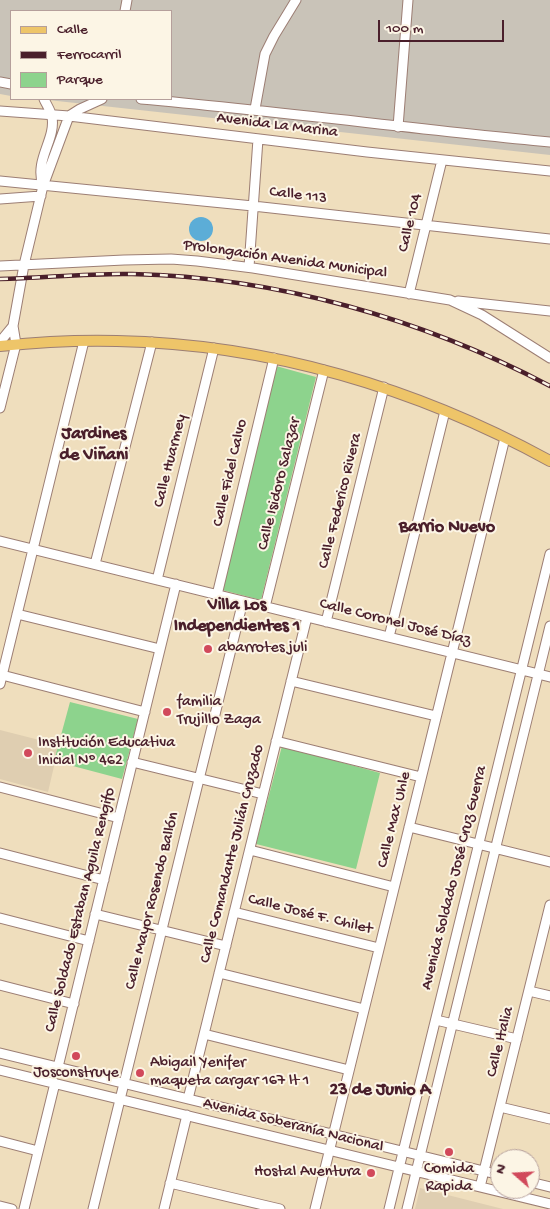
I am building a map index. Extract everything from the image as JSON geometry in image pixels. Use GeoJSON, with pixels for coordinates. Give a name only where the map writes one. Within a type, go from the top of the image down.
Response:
{"type":"FeatureCollection","features":[{"type":"Feature","properties":{"kind":"main road"},"geometry":{"type":"LineString","coordinates":[[0,346],[84,341],[152,342],[214,348],[274,358],[384,387],[445,410],[550,461]]}},
{"type":"Feature","properties":{"kind":"street"},"geometry":{"type":"LineString","coordinates":[[255,109],[265,54],[296,0]]}},
{"type":"Feature","properties":{"kind":"street"},"geometry":{"type":"LineString","coordinates":[[398,127],[408,0]]}},
{"type":"Feature","properties":{"kind":"street"},"geometry":{"type":"LineString","coordinates":[[42,191],[40,167],[52,127],[52,116],[44,100]]}},
{"type":"Feature","properties":{"kind":"street"},"geometry":{"type":"LineString","coordinates":[[0,408],[16,344],[13,326],[24,265],[42,191],[69,116],[100,100]]}},
{"type":"Feature","properties":{"kind":"street","name":"Avenida La Marina"},"geometry":{"type":"LineString","coordinates":[[152,100],[255,109],[398,127],[550,142]]}},
{"type":"Feature","properties":{"kind":"street","name":"Avenida La Marina"},"geometry":{"type":"LineString","coordinates":[[0,111],[69,116],[550,171]]}},
{"type":"Feature","properties":{"kind":"street"},"geometry":{"type":"LineString","coordinates":[[249,267],[258,139]]}},
{"type":"Feature","properties":{"kind":"street","name":"Calle 104"},"geometry":{"type":"LineString","coordinates":[[409,294],[442,160]]}},
{"type":"Feature","properties":{"kind":"street"},"geometry":{"type":"LineString","coordinates":[[0,181],[42,191]]}},
{"type":"Feature","properties":{"kind":"street"},"geometry":{"type":"LineString","coordinates":[[0,199],[42,191]]}},
{"type":"Feature","properties":{"kind":"street","name":"Calle 113"},"geometry":{"type":"LineString","coordinates":[[42,191],[253,206],[550,239]]}},
{"type":"Feature","properties":{"kind":"street","name":"Prolongación Avenida Municipal"},"geometry":{"type":"LineString","coordinates":[[0,266],[171,259],[218,262],[450,300],[482,315],[550,358]]}},
{"type":"Feature","properties":{"kind":"street"},"geometry":{"type":"LineString","coordinates":[[450,300],[550,310]]}},
{"type":"Feature","properties":{"kind":"street"},"geometry":{"type":"LineString","coordinates":[[0,342],[13,326]]}},
{"type":"Feature","properties":{"kind":"street"},"geometry":{"type":"LineString","coordinates":[[84,341],[1,680],[145,712]]}},
{"type":"Feature","properties":{"kind":"street"},"geometry":{"type":"LineString","coordinates":[[95,564],[152,342]]}},
{"type":"Feature","properties":{"kind":"street","name":"Calle Huarmey"},"geometry":{"type":"LineString","coordinates":[[157,580],[214,348]]}},
{"type":"Feature","properties":{"kind":"street","name":"Calle Fidel Calvo"},"geometry":{"type":"LineString","coordinates":[[217,595],[274,358]]}},
{"type":"Feature","properties":{"kind":"street","name":"Calle Isidoro Salazar"},"geometry":{"type":"LineString","coordinates":[[265,606],[324,370]]}},
{"type":"Feature","properties":{"kind":"street","name":"Calle Federico Rivera"},"geometry":{"type":"LineString","coordinates":[[326,622],[384,387]]}},
{"type":"Feature","properties":{"kind":"street"},"geometry":{"type":"LineString","coordinates":[[389,637],[445,410]]}},
{"type":"Feature","properties":{"kind":"street","name":"Calle Max Uhle"},"geometry":{"type":"LineString","coordinates":[[315,1209],[505,438]]}},
{"type":"Feature","properties":{"kind":"street","name":"Calle Coronel José Díaz"},"geometry":{"type":"LineString","coordinates":[[0,541],[550,677]]}},
{"type":"Feature","properties":{"kind":"street","name":"Avenida Soldado José Cruz Guerra"},"geometry":{"type":"LineString","coordinates":[[389,1209],[550,554]]}},
{"type":"Feature","properties":{"kind":"street","name":"Calle Soldado Estaban Aguila Rengifo"},"geometry":{"type":"LineString","coordinates":[[58,1067],[176,584]]}},
{"type":"Feature","properties":{"kind":"street","name":"Calle Mayor Rosendo Ballón"},"geometry":{"type":"LineString","coordinates":[[93,1209],[243,601]]}},
{"type":"Feature","properties":{"kind":"street"},"geometry":{"type":"LineString","coordinates":[[17,614],[160,649]]}},
{"type":"Feature","properties":{"kind":"street","name":"Calle Comandante Julián Cruzado"},"geometry":{"type":"LineString","coordinates":[[188,1098],[307,617]]}},
{"type":"Feature","properties":{"kind":"street","name":"Avenida Soldado José Cruz Guerra"},"geometry":{"type":"LineString","coordinates":[[407,1209],[550,626]]}},
{"type":"Feature","properties":{"kind":"street"},"geometry":{"type":"LineString","coordinates":[[291,681],[436,716]]}},
{"type":"Feature","properties":{"kind":"street"},"geometry":{"type":"LineString","coordinates":[[276,741],[421,777]]}},
{"type":"Feature","properties":{"kind":"street"},"geometry":{"type":"LineString","coordinates":[[132,762],[264,794]]}},
{"type":"Feature","properties":{"kind":"street"},"geometry":{"type":"LineString","coordinates":[[0,787],[119,818]]}},
{"type":"Feature","properties":{"kind":"street"},"geometry":{"type":"LineString","coordinates":[[409,827],[550,862]]}},
{"type":"Feature","properties":{"kind":"street"},"geometry":{"type":"LineString","coordinates":[[250,850],[394,887]]}},
{"type":"Feature","properties":{"kind":"street"},"geometry":{"type":"LineString","coordinates":[[0,852],[104,880]]}},
{"type":"Feature","properties":{"kind":"street","name":"Calle Italia"},"geometry":{"type":"LineString","coordinates":[[480,1187],[529,990],[547,930],[550,905]]}},
{"type":"Feature","properties":{"kind":"street","name":"Calle José F. Chilet"},"geometry":{"type":"LineString","coordinates":[[234,912],[379,948]]}},
{"type":"Feature","properties":{"kind":"street"},"geometry":{"type":"LineString","coordinates":[[96,914],[226,946]]}},
{"type":"Feature","properties":{"kind":"street"},"geometry":{"type":"LineString","coordinates":[[0,918],[89,941]]}},
{"type":"Feature","properties":{"kind":"street"},"geometry":{"type":"LineString","coordinates":[[219,973],[364,1009]]}},
{"type":"Feature","properties":{"kind":"street"},"geometry":{"type":"LineString","coordinates":[[0,985],[74,1004]]}},
{"type":"Feature","properties":{"kind":"street"},"geometry":{"type":"LineString","coordinates":[[529,990],[550,996]]}},
{"type":"Feature","properties":{"kind":"street"},"geometry":{"type":"LineString","coordinates":[[436,1020],[517,1039]]}},
{"type":"Feature","properties":{"kind":"street"},"geometry":{"type":"LineString","coordinates":[[204,1034],[349,1070]]}},
{"type":"Feature","properties":{"kind":"street","name":"Avenida Soberanía Nacional"},"geometry":{"type":"LineString","coordinates":[[0,1053],[490,1172]]}},
{"type":"Feature","properties":{"kind":"street","name":"Avenida Soberanía Nacional"},"geometry":{"type":"LineString","coordinates":[[0,1070],[550,1204]]}},
{"type":"Feature","properties":{"kind":"street"},"geometry":{"type":"LineString","coordinates":[[24,1209],[55,1083]]}},
{"type":"Feature","properties":{"kind":"street"},"geometry":{"type":"LineString","coordinates":[[500,1107],[550,1119]]}},
{"type":"Feature","properties":{"kind":"street"},"geometry":{"type":"LineString","coordinates":[[164,1209],[186,1115]]}},
{"type":"Feature","properties":{"kind":"street"},"geometry":{"type":"LineString","coordinates":[[0,1141],[38,1151]]}},
{"type":"Feature","properties":{"kind":"street"},"geometry":{"type":"LineString","coordinates":[[170,1183],[280,1209]]}},
{"type":"Feature","properties":{"kind":"street"},"geometry":{"type":"LineString","coordinates":[[0,1206],[12,1209]]}},
{"type":"Feature","properties":{"kind":"shaded area"},"geometry":{"type":"Polygon","coordinates":[[[0,0],[550,0],[550,155],[48,100],[172,100],[172,10],[10,10],[10,96],[0,94],[0,0]]]}},
{"type":"Feature","properties":{"kind":"shaded area","name":"Institución Educativa Inicial Nº 462"},"geometry":{"type":"Polygon","coordinates":[[[0,730],[59,745],[48,792],[0,779],[0,730]]]}},
{"type":"Feature","properties":{"kind":"shaded area"},"geometry":{"type":"Polygon","coordinates":[[[420,1188],[503,1209],[415,1209],[420,1188]]]}},
{"type":"Feature","properties":{"kind":"green space"},"geometry":{"type":"Polygon","coordinates":[[[276,366],[316,377],[261,600],[222,590],[276,366]]]}},
{"type":"Feature","properties":{"kind":"green space"},"geometry":{"type":"Polygon","coordinates":[[[70,702],[138,719],[122,779],[54,761],[70,702]]]}},
{"type":"Feature","properties":{"kind":"green space"},"geometry":{"type":"Polygon","coordinates":[[[282,746],[380,773],[356,869],[256,844],[282,746]]]}},
{"type":"Feature","properties":{"kind":"water"},"geometry":{"type":"Polygon","coordinates":[[[201,217],[209,221],[213,229],[209,237],[201,241],[193,237],[189,229],[193,221],[201,217]]]}},
{"type":"Feature","properties":{"kind":"railway"},"geometry":{"type":"LineString","coordinates":[[0,279],[132,274],[240,283],[294,293],[400,322],[501,362],[550,386]]}},
{"type":"Feature","properties":{"kind":"place","name":"abarrotes juli"},"geometry":{"type":"Point","coordinates":[208,649]}},
{"type":"Feature","properties":{"kind":"place","name":"familia Trujillo Zaga"},"geometry":{"type":"Point","coordinates":[167,712]}},
{"type":"Feature","properties":{"kind":"place","name":"Institución Educativa Inicial Nº 462"},"geometry":{"type":"Point","coordinates":[28,753]}},
{"type":"Feature","properties":{"kind":"place","name":"Josconstruye"},"geometry":{"type":"Point","coordinates":[76,1056]}},
{"type":"Feature","properties":{"kind":"place","name":"Abigail Yenifer maqueta cargar 167 lt 1"},"geometry":{"type":"Point","coordinates":[140,1073]}},
{"type":"Feature","properties":{"kind":"place","name":"Comida Rapida"},"geometry":{"type":"Point","coordinates":[449,1152]}},
{"type":"Feature","properties":{"kind":"place","name":"Hostal Aventura"},"geometry":{"type":"Point","coordinates":[371,1173]}},
{"type":"Feature","properties":{"kind":"district","name":"Jardines de Viñani"},"geometry":{"type":"Point","coordinates":[94,445]}},
{"type":"Feature","properties":{"kind":"district","name":"Barrio Nuevo"},"geometry":{"type":"Point","coordinates":[447,528]}},
{"type":"Feature","properties":{"kind":"district","name":"Villa Los Independientes 1"},"geometry":{"type":"Point","coordinates":[237,616]}},
{"type":"Feature","properties":{"kind":"district","name":"23 de Junio A"},"geometry":{"type":"Point","coordinates":[380,1091]}}]}
